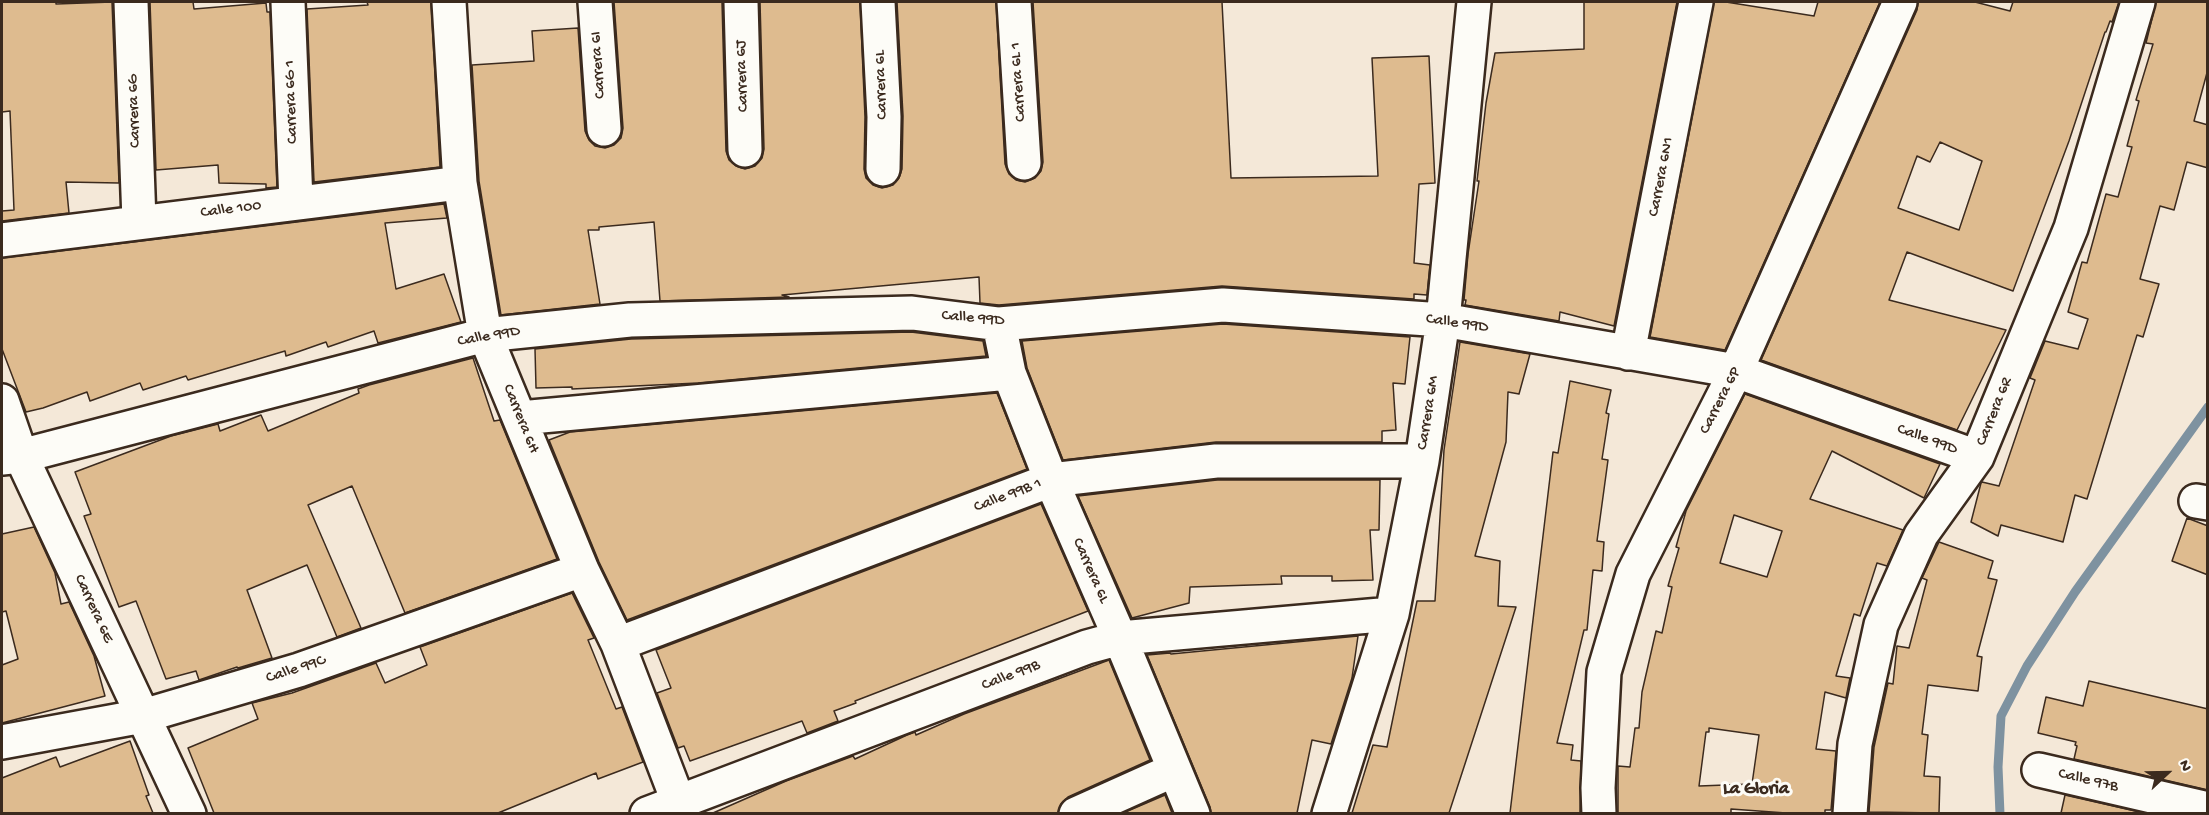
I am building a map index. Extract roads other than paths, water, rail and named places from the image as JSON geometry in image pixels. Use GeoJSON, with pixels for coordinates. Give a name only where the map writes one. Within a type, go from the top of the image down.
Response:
{"type":"FeatureCollection","features":[{"type":"Feature","properties":{"kind":"street","name":"Carrera 6G"},"geometry":{"type":"LineString","coordinates":[[131,2],[140,221]]}},
{"type":"Feature","properties":{"kind":"street","name":"Carrera 6G 1"},"geometry":{"type":"LineString","coordinates":[[288,2],[296,202]]}},
{"type":"Feature","properties":{"kind":"street","name":"Carrera 6H"},"geometry":{"type":"LineString","coordinates":[[449,2],[460,183],[485,335],[582,570],[618,644],[681,808]]}},
{"type":"Feature","properties":{"kind":"street","name":"Carrera 6I"},"geometry":{"type":"LineString","coordinates":[[595,2],[604,129]]}},
{"type":"Feature","properties":{"kind":"street","name":"Carrera 6J"},"geometry":{"type":"LineString","coordinates":[[741,2],[745,150]]}},
{"type":"Feature","properties":{"kind":"street","name":"Carrera 6L"},"geometry":{"type":"LineString","coordinates":[[878,2],[884,117],[883,169]]}},
{"type":"Feature","properties":{"kind":"street","name":"Carrera 6L 1"},"geometry":{"type":"LineString","coordinates":[[1014,2],[1024,163]]}},
{"type":"Feature","properties":{"kind":"street","name":"Carrera 6M"},"geometry":{"type":"LineString","coordinates":[[1329,813],[1392,614],[1422,461],[1443,320],[1474,2]]}},
{"type":"Feature","properties":{"kind":"street","name":"Carrera 6N1"},"geometry":{"type":"LineString","coordinates":[[1628,353],[1696,2]]}},
{"type":"Feature","properties":{"kind":"street","name":"Carrera 6P"},"geometry":{"type":"LineString","coordinates":[[1599,813],[1598,788],[1604,672],[1633,574],[1736,371],[1900,2]]}},
{"type":"Feature","properties":{"kind":"street","name":"Carrera 6R"},"geometry":{"type":"LineString","coordinates":[[1850,813],[1855,744],[1881,625],[1921,534],[1977,457],[2071,228],[2138,2]]}},
{"type":"Feature","properties":{"kind":"street","name":"Calle 100"},"geometry":{"type":"LineString","coordinates":[[2,240],[140,221],[460,183]]}},
{"type":"Feature","properties":{"kind":"street","name":"Calle 99D"},"geometry":{"type":"LineString","coordinates":[[11,457],[485,335],[630,320],[699,317],[912,313],[999,324],[1223,306],[1443,320],[1736,371],[1977,457]]}},
{"type":"Feature","properties":{"kind":"street","name":"Carrera 6L"},"geometry":{"type":"LineString","coordinates":[[999,324],[1009,373],[1051,480],[1120,638],[1192,813]]}},
{"type":"Feature","properties":{"kind":"street"},"geometry":{"type":"LineString","coordinates":[[519,418],[1009,373]]}},
{"type":"Feature","properties":{"kind":"street","name":"Carrera 6E"},"geometry":{"type":"LineString","coordinates":[[2,401],[11,457],[143,716],[189,813]]}},
{"type":"Feature","properties":{"kind":"street","name":"Calle 99B 1"},"geometry":{"type":"LineString","coordinates":[[618,644],[1051,480],[1216,461],[1422,461]]}},
{"type":"Feature","properties":{"kind":"street","name":"Calle 99C"},"geometry":{"type":"LineString","coordinates":[[2,742],[143,716],[299,670],[582,570]]}},
{"type":"Feature","properties":{"kind":"street","name":"Calle 99B"},"geometry":{"type":"LineString","coordinates":[[647,813],[681,808],[1087,647],[1120,638],[1392,614]]}},
{"type":"Feature","properties":{"kind":"street"},"geometry":{"type":"LineString","coordinates":[[1076,813],[1174,770]]}},
{"type":"Feature","properties":{"kind":"street","name":"Calle 97B"},"geometry":{"type":"LineString","coordinates":[[2040,770],[2208,808]]}},
{"type":"Feature","properties":{"kind":"waterway"},"geometry":{"type":"LineString","coordinates":[[2000,814],[1998,767],[2001,716],[2027,666],[2075,592],[2208,407]]}},
{"type":"Feature","properties":{"kind":"district","name":"La Gloria"},"geometry":{"type":"Point","coordinates":[1756,790]}}]}
